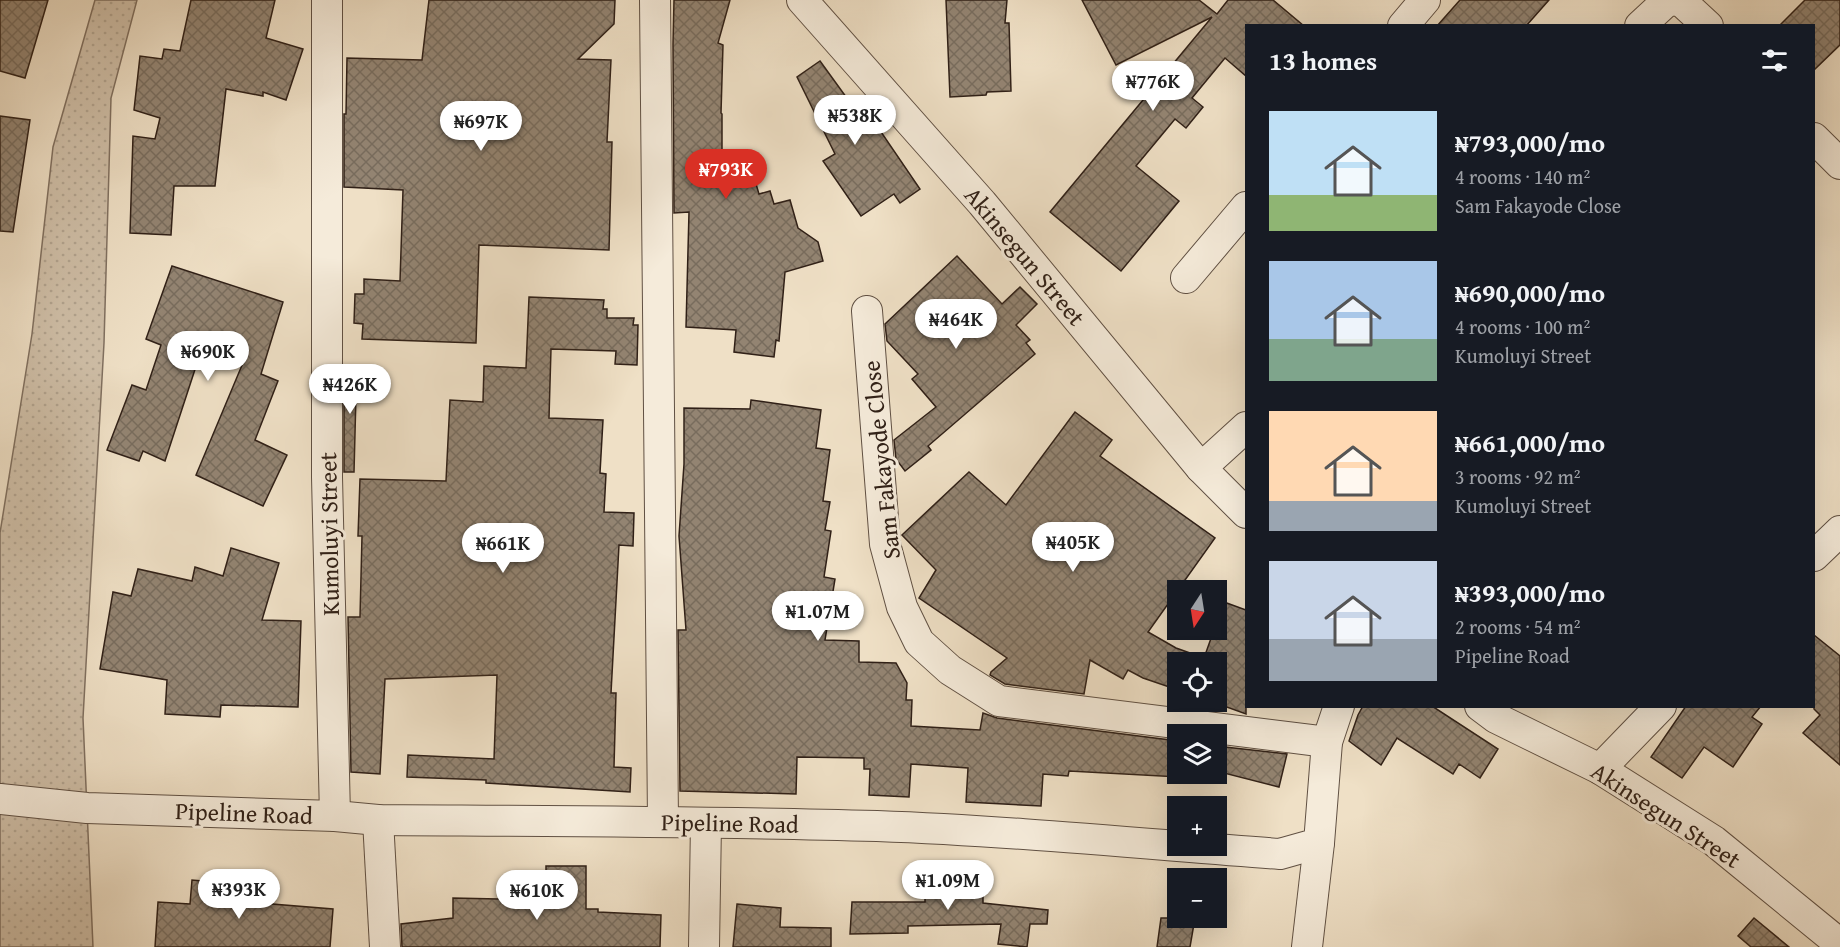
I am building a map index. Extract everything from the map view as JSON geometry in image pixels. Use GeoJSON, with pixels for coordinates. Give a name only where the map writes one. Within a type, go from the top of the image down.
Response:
{"type":"FeatureCollection","features":[{"type":"Feature","properties":{"kind":"street","name":"Kumoluyi Street"},"geometry":{"type":"LineString","coordinates":[[327,0],[327,477],[335,816]]}},
{"type":"Feature","properties":{"kind":"street"},"geometry":{"type":"LineString","coordinates":[[655,0],[663,821]]}},
{"type":"Feature","properties":{"kind":"street","name":"Akinsegun Street"},"geometry":{"type":"LineString","coordinates":[[802,0],[982,203],[1201,468],[1245,512]]}},
{"type":"Feature","properties":{"kind":"street"},"geometry":{"type":"LineString","coordinates":[[1405,24],[1425,0]]}},
{"type":"Feature","properties":{"kind":"street"},"geometry":{"type":"LineString","coordinates":[[1643,24],[1668,0],[1681,1],[1706,24]]}},
{"type":"Feature","properties":{"kind":"street"},"geometry":{"type":"LineString","coordinates":[[1815,139],[1840,164]]}},
{"type":"Feature","properties":{"kind":"street"},"geometry":{"type":"LineString","coordinates":[[1186,278],[1245,208]]}},
{"type":"Feature","properties":{"kind":"street","name":"Sam Fakayode Close"},"geometry":{"type":"LineString","coordinates":[[867,311],[885,544],[902,607],[919,642],[950,670],[999,701],[1327,742]]}},
{"type":"Feature","properties":{"kind":"street"},"geometry":{"type":"LineString","coordinates":[[1201,468],[1245,428]]}},
{"type":"Feature","properties":{"kind":"street"},"geometry":{"type":"LineString","coordinates":[[1815,555],[1840,531]]}},
{"type":"Feature","properties":{"kind":"street"},"geometry":{"type":"LineString","coordinates":[[1307,947],[1327,742],[1338,708]]}},
{"type":"Feature","properties":{"kind":"street","name":"Akinsegun Street"},"geometry":{"type":"LineString","coordinates":[[1483,708],[1496,718],[1600,769],[1713,841],[1840,944]]}},
{"type":"Feature","properties":{"kind":"street"},"geometry":{"type":"LineString","coordinates":[[1600,769],[1659,708]]}},
{"type":"Feature","properties":{"kind":"street","name":"Pipeline Road"},"geometry":{"type":"LineString","coordinates":[[0,800],[87,808],[335,816],[378,820],[663,821],[879,826],[1280,854],[1318,843]]}},
{"type":"Feature","properties":{"kind":"street"},"geometry":{"type":"LineString","coordinates":[[378,820],[385,947]]}},
{"type":"Feature","properties":{"kind":"street"},"geometry":{"type":"LineString","coordinates":[[705,947],[706,823]]}},
{"type":"Feature","properties":{"kind":"shaded area"},"geometry":{"type":"Polygon","coordinates":[[[95,0],[137,0],[111,98],[104,343],[83,718],[93,947],[0,947],[0,533],[32,334],[53,147],[95,0]]]}},
{"type":"Feature","properties":{"kind":"building"},"geometry":{"type":"Polygon","coordinates":[[[0,0],[48,0],[25,78],[0,71],[0,0]]]}},
{"type":"Feature","properties":{"kind":"building"},"geometry":{"type":"Polygon","coordinates":[[[191,0],[275,0],[266,38],[303,49],[286,100],[263,92],[263,96],[226,89],[215,186],[174,186],[171,235],[130,233],[133,136],[155,139],[160,118],[134,110],[140,56],[162,59],[164,49],[180,51],[191,0]]]}},
{"type":"Feature","properties":{"kind":"building"},"geometry":{"type":"Polygon","coordinates":[[[429,0],[615,0],[614,24],[578,59],[611,60],[607,142],[612,142],[609,250],[479,245],[476,343],[362,339],[363,324],[354,323],[355,294],[364,294],[364,279],[400,281],[403,190],[344,187],[347,58],[422,60],[429,0]]]}},
{"type":"Feature","properties":{"kind":"building"},"geometry":{"type":"Polygon","coordinates":[[[674,0],[730,0],[718,43],[723,45],[722,169],[738,165],[745,176],[753,174],[759,194],[770,191],[774,204],[790,200],[798,228],[818,242],[823,261],[785,272],[779,341],[776,340],[774,357],[734,352],[736,330],[686,327],[689,212],[674,213],[674,0]]]}},
{"type":"Feature","properties":{"kind":"building"},"geometry":{"type":"Polygon","coordinates":[[[946,0],[1007,0],[1005,23],[1009,23],[1011,91],[950,97],[946,0]]]}},
{"type":"Feature","properties":{"kind":"building"},"geometry":{"type":"Polygon","coordinates":[[[1082,0],[1199,0],[1217,14],[1228,0],[1273,0],[1302,24],[1245,24],[1245,75],[1225,58],[1192,98],[1203,107],[1186,128],[1175,119],[1136,166],[1179,201],[1121,271],[1050,212],[1212,17],[1116,65],[1082,0]]]}},
{"type":"Feature","properties":{"kind":"building"},"geometry":{"type":"Polygon","coordinates":[[[1460,0],[1549,0],[1528,24],[1439,24],[1460,0]]]}},
{"type":"Feature","properties":{"kind":"building"},"geometry":{"type":"Polygon","coordinates":[[[1805,0],[1840,0],[1840,45],[1815,69],[1815,24],[1781,24],[1805,0]]]}},
{"type":"Feature","properties":{"kind":"building"},"geometry":{"type":"Polygon","coordinates":[[[820,61],[870,130],[877,126],[920,189],[900,203],[894,194],[861,216],[823,161],[835,154],[797,77],[820,61]]]}},
{"type":"Feature","properties":{"kind":"building"},"geometry":{"type":"Polygon","coordinates":[[[0,116],[30,120],[13,232],[0,231],[0,116]]]}},
{"type":"Feature","properties":{"kind":"building"},"geometry":{"type":"Polygon","coordinates":[[[957,256],[1002,304],[1020,287],[1037,304],[1016,325],[1030,340],[1026,343],[1035,354],[928,446],[931,450],[905,471],[896,459],[894,440],[936,407],[912,379],[918,374],[887,341],[885,324],[957,256]]]}},
{"type":"Feature","properties":{"kind":"building"},"geometry":{"type":"Polygon","coordinates":[[[172,266],[283,302],[261,374],[278,381],[255,440],[287,455],[263,506],[196,475],[245,358],[203,345],[165,461],[143,451],[139,461],[107,450],[132,385],[146,390],[161,345],[146,339],[172,266]]]}},
{"type":"Feature","properties":{"kind":"building"},"geometry":{"type":"Polygon","coordinates":[[[529,297],[604,300],[603,309],[607,309],[607,318],[634,318],[633,325],[638,325],[637,365],[615,364],[616,351],[551,349],[549,418],[603,420],[600,473],[606,474],[604,512],[634,513],[633,546],[619,545],[611,693],[616,693],[614,767],[631,768],[630,792],[486,783],[486,780],[407,777],[408,755],[494,759],[497,675],[385,679],[380,774],[351,772],[348,617],[360,617],[362,536],[358,536],[360,479],[446,481],[450,400],[483,402],[484,366],[526,368],[529,297]]]}},
{"type":"Feature","properties":{"kind":"building"},"geometry":{"type":"Polygon","coordinates":[[[344,367],[360,368],[359,395],[356,395],[354,472],[344,472],[344,367]]]}},
{"type":"Feature","properties":{"kind":"building"},"geometry":{"type":"Polygon","coordinates":[[[751,400],[821,410],[816,448],[830,450],[823,501],[830,502],[825,530],[831,531],[824,577],[835,579],[825,640],[859,641],[859,662],[896,663],[907,683],[906,700],[912,700],[911,726],[980,730],[983,713],[997,718],[1167,740],[1167,776],[1069,771],[1068,776],[1043,774],[1041,806],[966,802],[968,768],[911,764],[909,797],[869,795],[870,769],[864,769],[864,758],[797,757],[796,794],[680,791],[678,630],[686,630],[679,536],[684,464],[684,408],[750,409],[751,400]]]}},
{"type":"Feature","properties":{"kind":"building"},"geometry":{"type":"Polygon","coordinates":[[[1075,412],[1112,440],[1100,456],[1215,538],[1185,580],[1167,580],[1167,605],[1148,632],[1187,652],[1167,652],[1167,686],[1128,670],[1123,679],[1090,660],[1084,694],[1005,684],[990,675],[1007,658],[919,598],[936,570],[902,535],[969,472],[1006,505],[1075,412]]]}},
{"type":"Feature","properties":{"kind":"building"},"geometry":{"type":"Polygon","coordinates":[[[231,548],[279,563],[262,620],[301,621],[298,707],[221,705],[220,717],[165,714],[167,680],[100,669],[113,592],[131,596],[138,569],[192,581],[195,567],[223,576],[231,548]]]}},
{"type":"Feature","properties":{"kind":"building"},"geometry":{"type":"Polygon","coordinates":[[[1227,603],[1245,610],[1246,714],[1227,707],[1227,652],[1206,652],[1210,640],[1227,640],[1227,603]]]}},
{"type":"Feature","properties":{"kind":"building"},"geometry":{"type":"Polygon","coordinates":[[[1815,636],[1840,656],[1840,765],[1803,733],[1820,715],[1814,709],[1815,636]]]}},
{"type":"Feature","properties":{"kind":"building"},"geometry":{"type":"Polygon","coordinates":[[[1362,708],[1435,708],[1498,749],[1480,778],[1459,764],[1453,774],[1397,738],[1381,765],[1349,741],[1362,708]]]}},
{"type":"Feature","properties":{"kind":"building"},"geometry":{"type":"Polygon","coordinates":[[[1685,708],[1759,708],[1752,717],[1762,724],[1733,767],[1704,747],[1682,778],[1651,757],[1685,708]]]}},
{"type":"Feature","properties":{"kind":"building"},"geometry":{"type":"Polygon","coordinates":[[[1227,747],[1287,754],[1279,787],[1227,774],[1227,747]]]}},
{"type":"Feature","properties":{"kind":"building"},"geometry":{"type":"Polygon","coordinates":[[[546,866],[586,866],[586,909],[598,909],[598,912],[661,915],[660,947],[402,947],[401,924],[453,918],[453,898],[546,900],[546,866]]]}},
{"type":"Feature","properties":{"kind":"building"},"geometry":{"type":"Polygon","coordinates":[[[925,874],[983,874],[983,903],[1048,910],[1047,924],[1030,924],[1027,947],[998,944],[1001,924],[908,926],[908,933],[850,934],[852,902],[925,902],[925,874]]]}},
{"type":"Feature","properties":{"kind":"building"},"geometry":{"type":"Polygon","coordinates":[[[238,879],[262,881],[260,903],[333,909],[330,947],[155,947],[158,902],[190,904],[192,880],[237,884],[238,879]]]}},
{"type":"Feature","properties":{"kind":"building"},"geometry":{"type":"Polygon","coordinates":[[[737,904],[781,908],[780,927],[831,928],[831,947],[733,947],[737,904]]]}},
{"type":"Feature","properties":{"kind":"building"},"geometry":{"type":"Polygon","coordinates":[[[1161,918],[1167,918],[1167,928],[1193,928],[1190,947],[1157,947],[1161,918]]]}},
{"type":"Feature","properties":{"kind":"building"},"geometry":{"type":"Polygon","coordinates":[[[1754,918],[1789,947],[1751,947],[1738,936],[1754,918]]]}}]}
